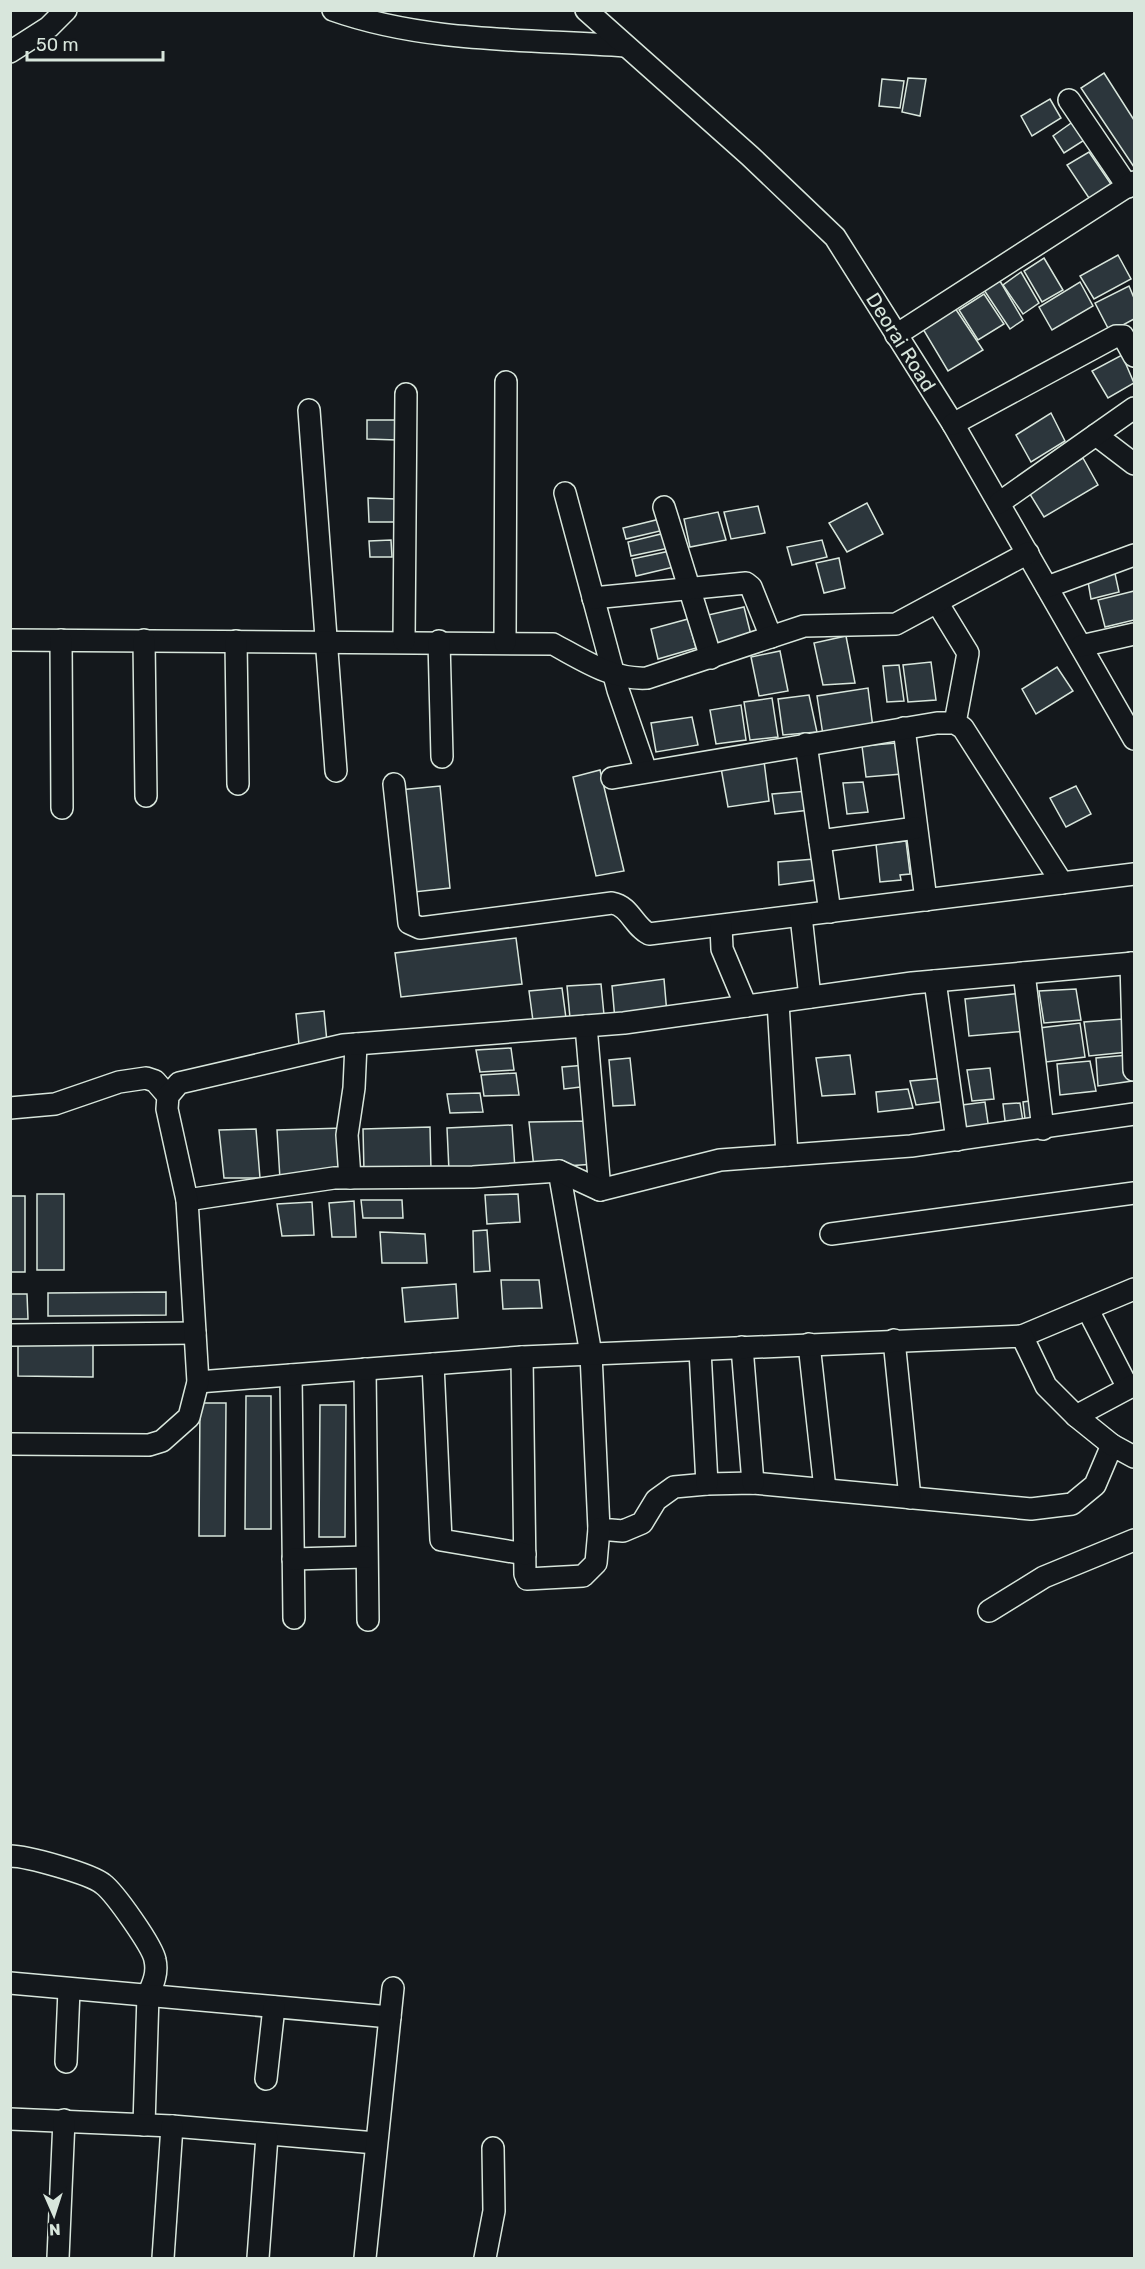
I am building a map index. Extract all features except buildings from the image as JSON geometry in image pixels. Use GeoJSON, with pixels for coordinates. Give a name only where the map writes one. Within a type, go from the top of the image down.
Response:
{"type":"FeatureCollection","features":[{"type":"Feature","properties":{"kind":"street"},"geometry":{"type":"LineString","coordinates":[[10,52],[49,27],[66,10]]}},
{"type":"Feature","properties":{"kind":"street"},"geometry":{"type":"LineString","coordinates":[[333,10],[371,24],[420,33],[625,45]]}},
{"type":"Feature","properties":{"kind":"street","name":"Deorai Road"},"geometry":{"type":"LineString","coordinates":[[586,10],[835,237],[953,424],[1134,738]]}},
{"type":"Feature","properties":{"kind":"street"},"geometry":{"type":"LineString","coordinates":[[896,335],[1132,184],[1069,100]]}},
{"type":"Feature","properties":{"kind":"street"},"geometry":{"type":"LineString","coordinates":[[953,424],[1116,336],[1123,336],[1134,356]]}},
{"type":"Feature","properties":{"kind":"street"},"geometry":{"type":"LineString","coordinates":[[505,643],[506,382]]}},
{"type":"Feature","properties":{"kind":"street"},"geometry":{"type":"LineString","coordinates":[[404,641],[406,394]]}},
{"type":"Feature","properties":{"kind":"street"},"geometry":{"type":"LineString","coordinates":[[999,503],[1134,408]]}},
{"type":"Feature","properties":{"kind":"street"},"geometry":{"type":"LineString","coordinates":[[309,410],[336,771]]}},
{"type":"Feature","properties":{"kind":"street"},"geometry":{"type":"LineString","coordinates":[[1096,435],[1134,464]]}},
{"type":"Feature","properties":{"kind":"street"},"geometry":{"type":"LineString","coordinates":[[565,493],[614,675],[646,771]]}},
{"type":"Feature","properties":{"kind":"street"},"geometry":{"type":"LineString","coordinates":[[664,507],[687,588],[711,658]]}},
{"type":"Feature","properties":{"kind":"street"},"geometry":{"type":"LineString","coordinates":[[10,640],[439,641],[553,644],[614,675],[631,679],[647,678],[815,625],[896,624],[938,604],[1028,553]]}},
{"type":"Feature","properties":{"kind":"street"},"geometry":{"type":"LineString","coordinates":[[1047,587],[1134,555]]}},
{"type":"Feature","properties":{"kind":"street"},"geometry":{"type":"LineString","coordinates":[[593,598],[746,583],[751,587],[771,637]]}},
{"type":"Feature","properties":{"kind":"street"},"geometry":{"type":"LineString","coordinates":[[938,604],[968,653],[955,723]]}},
{"type":"Feature","properties":{"kind":"street"},"geometry":{"type":"LineString","coordinates":[[1081,646],[1134,634]]}},
{"type":"Feature","properties":{"kind":"street"},"geometry":{"type":"LineString","coordinates":[[61,640],[62,808]]}},
{"type":"Feature","properties":{"kind":"street"},"geometry":{"type":"LineString","coordinates":[[144,640],[146,796]]}},
{"type":"Feature","properties":{"kind":"street"},"geometry":{"type":"LineString","coordinates":[[236,641],[238,784]]}},
{"type":"Feature","properties":{"kind":"street"},"geometry":{"type":"LineString","coordinates":[[439,641],[442,758]]}},
{"type":"Feature","properties":{"kind":"street"},"geometry":{"type":"LineString","coordinates":[[612,778],[904,728],[955,723],[963,728],[1062,883]]}},
{"type":"Feature","properties":{"kind":"street"},"geometry":{"type":"LineString","coordinates":[[904,728],[926,900]]}},
{"type":"Feature","properties":{"kind":"street"},"geometry":{"type":"LineString","coordinates":[[806,744],[830,912]]}},
{"type":"Feature","properties":{"kind":"street"},"geometry":{"type":"LineString","coordinates":[[394,784],[409,923],[414,928],[612,903],[624,907],[643,932],[649,934],[1134,874]]}},
{"type":"Feature","properties":{"kind":"street"},"geometry":{"type":"LineString","coordinates":[[820,841],[916,828]]}},
{"type":"Feature","properties":{"kind":"street"},"geometry":{"type":"LineString","coordinates":[[801,916],[810,997]]}},
{"type":"Feature","properties":{"kind":"street"},"geometry":{"type":"LineString","coordinates":[[721,926],[722,949],[746,1006]]}},
{"type":"Feature","properties":{"kind":"street"},"geometry":{"type":"LineString","coordinates":[[10,1444],[149,1445],[162,1441],[189,1417],[198,1382],[187,1200],[167,1109],[168,1096],[179,1083],[356,1044],[586,1026],[935,981],[1133,963],[1134,1070]]}},
{"type":"Feature","properties":{"kind":"street"},"geometry":{"type":"LineString","coordinates":[[1024,973],[1042,1129]]}},
{"type":"Feature","properties":{"kind":"street"},"geometry":{"type":"LineString","coordinates":[[935,981],[957,1140]]}},
{"type":"Feature","properties":{"kind":"street"},"geometry":{"type":"LineString","coordinates":[[778,1002],[787,1155]]}},
{"type":"Feature","properties":{"kind":"street"},"geometry":{"type":"LineString","coordinates":[[586,1026],[600,1190]]}},
{"type":"Feature","properties":{"kind":"street"},"geometry":{"type":"LineString","coordinates":[[350,1178],[348,1135],[354,1088],[356,1044]]}},
{"type":"Feature","properties":{"kind":"street"},"geometry":{"type":"LineString","coordinates":[[10,1108],[55,1104],[119,1082],[146,1078],[155,1080],[168,1096]]}},
{"type":"Feature","properties":{"kind":"street"},"geometry":{"type":"LineString","coordinates":[[187,1200],[334,1178],[473,1177],[559,1171],[600,1190],[720,1160],[957,1140],[1134,1114]]}},
{"type":"Feature","properties":{"kind":"street"},"geometry":{"type":"LineString","coordinates":[[522,1357],[527,1579],[583,1576],[596,1563],[599,1529],[591,1354],[559,1171]]}},
{"type":"Feature","properties":{"kind":"street"},"geometry":{"type":"LineString","coordinates":[[831,1234],[1134,1193]]}},
{"type":"Feature","properties":{"kind":"street"},"geometry":{"type":"LineString","coordinates":[[198,1382],[522,1357],[1022,1336],[1134,1289]]}},
{"type":"Feature","properties":{"kind":"street"},"geometry":{"type":"LineString","coordinates":[[1076,1416],[1131,1387],[1088,1310]]}},
{"type":"Feature","properties":{"kind":"street"},"geometry":{"type":"LineString","coordinates":[[10,1335],[195,1333]]}},
{"type":"Feature","properties":{"kind":"street"},"geometry":{"type":"LineString","coordinates":[[1022,1336],[1046,1386],[1076,1416],[1112,1445],[1134,1457]]}},
{"type":"Feature","properties":{"kind":"street"},"geometry":{"type":"LineString","coordinates":[[894,1340],[910,1498]]}},
{"type":"Feature","properties":{"kind":"street"},"geometry":{"type":"LineString","coordinates":[[809,1344],[825,1489]]}},
{"type":"Feature","properties":{"kind":"street"},"geometry":{"type":"LineString","coordinates":[[742,1347],[753,1483]]}},
{"type":"Feature","properties":{"kind":"street"},"geometry":{"type":"LineString","coordinates":[[700,1350],[707,1484]]}},
{"type":"Feature","properties":{"kind":"street"},"geometry":{"type":"LineString","coordinates":[[433,1364],[441,1540],[525,1554]]}},
{"type":"Feature","properties":{"kind":"street"},"geometry":{"type":"LineString","coordinates":[[365,1369],[368,1620]]}},
{"type":"Feature","properties":{"kind":"street"},"geometry":{"type":"LineString","coordinates":[[291,1375],[294,1618]]}},
{"type":"Feature","properties":{"kind":"street"},"geometry":{"type":"LineString","coordinates":[[599,1529],[623,1531],[642,1522],[656,1500],[674,1487],[707,1484],[753,1483],[1030,1509],[1072,1504],[1095,1485],[1112,1445]]}},
{"type":"Feature","properties":{"kind":"street"},"geometry":{"type":"LineString","coordinates":[[989,1611],[1044,1577],[1134,1540]]}},
{"type":"Feature","properties":{"kind":"street"},"geometry":{"type":"LineString","coordinates":[[293,1560],[366,1557]]}},
{"type":"Feature","properties":{"kind":"street"},"geometry":{"type":"LineString","coordinates":[[10,1856],[64,1869],[102,1883],[124,1908],[155,1958],[156,1978],[148,1995],[144,2125]]}},
{"type":"Feature","properties":{"kind":"street"},"geometry":{"type":"LineString","coordinates":[[10,1983],[390,2017]]}},
{"type":"Feature","properties":{"kind":"street"},"geometry":{"type":"LineString","coordinates":[[365,2259],[393,1988]]}},
{"type":"Feature","properties":{"kind":"street"},"geometry":{"type":"LineString","coordinates":[[66,2062],[69,1990]]}},
{"type":"Feature","properties":{"kind":"street"},"geometry":{"type":"LineString","coordinates":[[266,2079],[274,2007]]}},
{"type":"Feature","properties":{"kind":"street"},"geometry":{"type":"LineString","coordinates":[[10,2119],[172,2126],[267,2136],[376,2143]]}},
{"type":"Feature","properties":{"kind":"street"},"geometry":{"type":"LineString","coordinates":[[58,2259],[64,2120]]}},
{"type":"Feature","properties":{"kind":"street"},"geometry":{"type":"LineString","coordinates":[[163,2259],[172,2126]]}},
{"type":"Feature","properties":{"kind":"street"},"geometry":{"type":"LineString","coordinates":[[258,2259],[267,2136]]}},
{"type":"Feature","properties":{"kind":"street"},"geometry":{"type":"LineString","coordinates":[[485,2259],[494,2211],[493,2148]]}}]}
